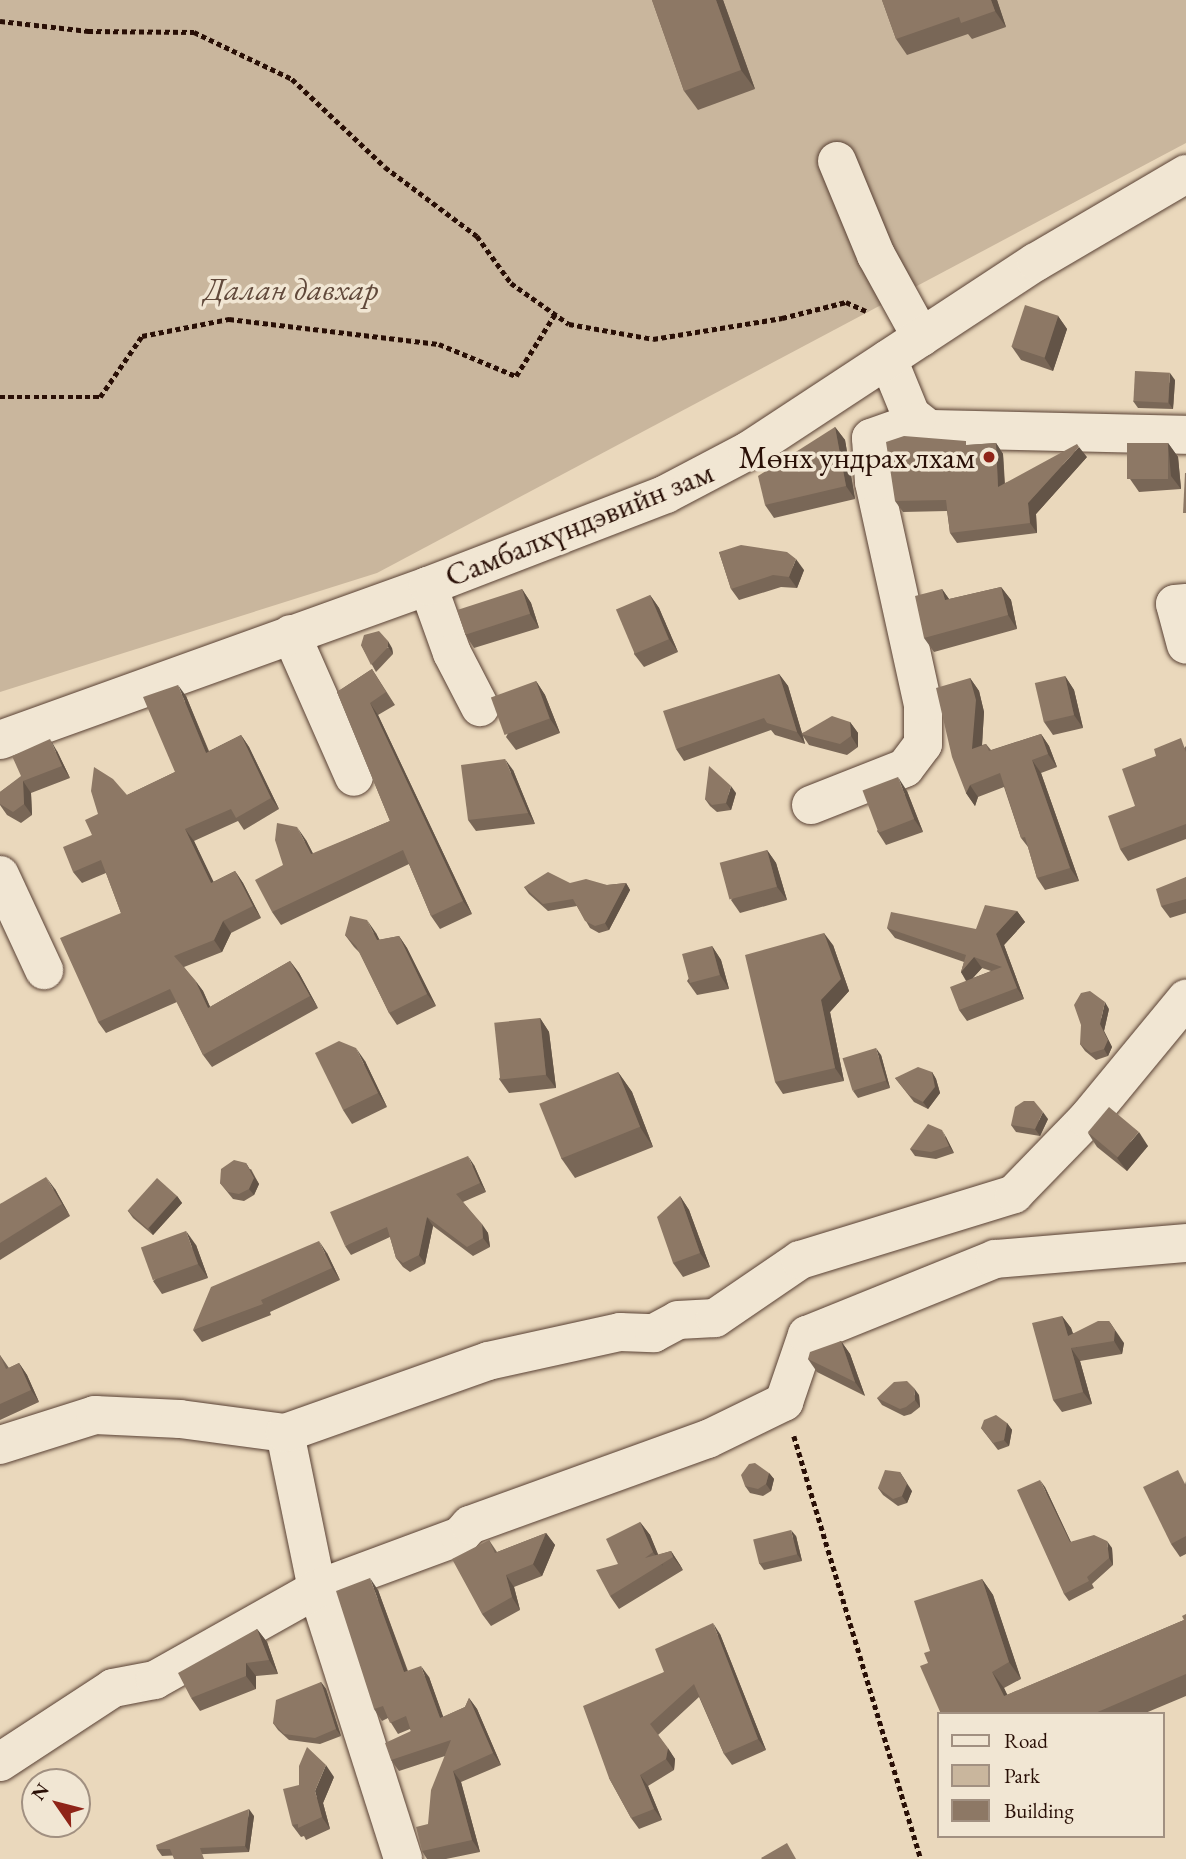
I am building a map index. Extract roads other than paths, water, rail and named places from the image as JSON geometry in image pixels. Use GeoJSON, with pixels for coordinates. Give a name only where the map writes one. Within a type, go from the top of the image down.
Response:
{"type":"FeatureCollection","features":[{"type":"Feature","properties":{"kind":"street"},"geometry":{"type":"LineString","coordinates":[[837,161],[876,255],[921,337]]}},
{"type":"Feature","properties":{"kind":"street","name":"Самбалхүндэвийн зам"},"geometry":{"type":"LineString","coordinates":[[0,740],[428,586],[677,488],[748,451],[1096,224],[1186,174]]}},
{"type":"Feature","properties":{"kind":"street"},"geometry":{"type":"LineString","coordinates":[[888,359],[915,422],[929,429],[1186,435]]}},
{"type":"Feature","properties":{"kind":"street"},"geometry":{"type":"LineString","coordinates":[[811,805],[905,768],[923,744],[923,705],[874,482],[871,438],[915,422]]}},
{"type":"Feature","properties":{"kind":"street"},"geometry":{"type":"LineString","coordinates":[[428,586],[452,653],[480,707]]}},
{"type":"Feature","properties":{"kind":"street"},"geometry":{"type":"LineString","coordinates":[[1186,603],[1175,604],[1186,645]]}},
{"type":"Feature","properties":{"kind":"street"},"geometry":{"type":"LineString","coordinates":[[290,634],[354,777]]}},
{"type":"Feature","properties":{"kind":"street"},"geometry":{"type":"LineString","coordinates":[[0,875],[44,970]]}},
{"type":"Feature","properties":{"kind":"street"},"geometry":{"type":"LineString","coordinates":[[0,1445],[95,1415],[180,1419],[285,1433],[488,1361],[620,1332],[653,1333],[678,1320],[715,1318],[800,1260],[1014,1194],[1087,1119],[1186,999]]}},
{"type":"Feature","properties":{"kind":"street"},"geometry":{"type":"LineString","coordinates":[[0,1762],[113,1688],[155,1680],[317,1589],[460,1536],[470,1525],[708,1439],[784,1402],[807,1335],[995,1259],[1186,1243]]}},
{"type":"Feature","properties":{"kind":"street"},"geometry":{"type":"LineString","coordinates":[[285,1433],[317,1589],[403,1859]]}},
{"type":"Feature","properties":{"kind":"place","name":"Мөнх ундрах лхам"},"geometry":{"type":"Point","coordinates":[989,457]}},
{"type":"Feature","properties":{"kind":"park label","name":"Далан давхар"},"geometry":{"type":"Point","coordinates":[291,289]}}]}
